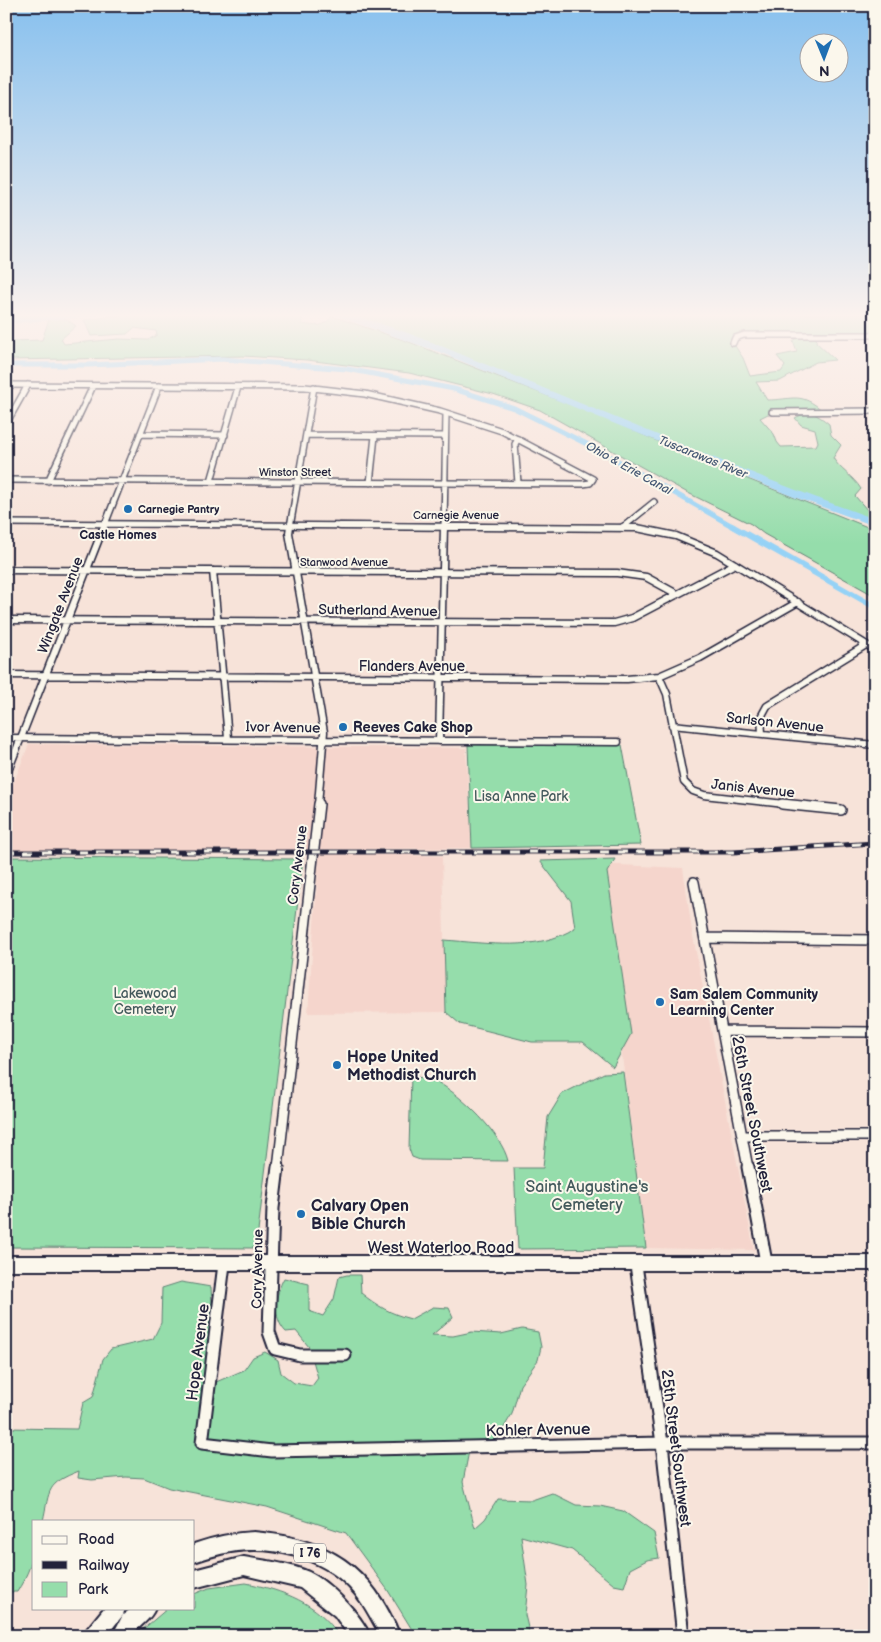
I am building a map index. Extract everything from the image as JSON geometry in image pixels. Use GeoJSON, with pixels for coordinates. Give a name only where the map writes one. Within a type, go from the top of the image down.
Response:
{"type":"FeatureCollection","features":[{"type":"Feature","properties":{"kind":"highway","name":"I 76"},"geometry":{"type":"LineString","coordinates":[[195,1553],[227,1543],[245,1542],[280,1545],[317,1556],[350,1575],[370,1598],[391,1636]]}},
{"type":"Feature","properties":{"kind":"highway"},"geometry":{"type":"LineString","coordinates":[[195,1579],[244,1566],[272,1570],[305,1580],[342,1609],[361,1636]]}},
{"type":"Feature","properties":{"kind":"highway"},"geometry":{"type":"LineString","coordinates":[[94,1636],[114,1610]]}},
{"type":"Feature","properties":{"kind":"highway"},"geometry":{"type":"LineString","coordinates":[[121,1636],[130,1622],[144,1610]]}},
{"type":"Feature","properties":{"kind":"main road","name":"West Waterloo Road"},"geometry":{"type":"LineString","coordinates":[[6,1263],[636,1265],[766,1262],[875,1263]]}},
{"type":"Feature","properties":{"kind":"street"},"geometry":{"type":"LineString","coordinates":[[6,424],[25,391]]}},
{"type":"Feature","properties":{"kind":"street"},"geometry":{"type":"LineString","coordinates":[[48,481],[91,391]]}},
{"type":"Feature","properties":{"kind":"street","name":"Wingate Avenue"},"geometry":{"type":"LineString","coordinates":[[6,776],[157,391]]}},
{"type":"Feature","properties":{"kind":"street"},"geometry":{"type":"LineString","coordinates":[[211,481],[237,391]]}},
{"type":"Feature","properties":{"kind":"street","name":"Cory Avenue"},"geometry":{"type":"LineString","coordinates":[[313,391],[289,532],[295,572],[306,622],[324,741],[320,794],[273,1208],[270,1264],[272,1287],[269,1332],[275,1349],[295,1355],[345,1355]]}},
{"type":"Feature","properties":{"kind":"street"},"geometry":{"type":"LineString","coordinates":[[339,391],[370,395],[446,413],[518,439],[515,444],[518,484]]}},
{"type":"Feature","properties":{"kind":"street"},"geometry":{"type":"LineString","coordinates":[[772,412],[875,411]]}},
{"type":"Feature","properties":{"kind":"street"},"geometry":{"type":"LineString","coordinates":[[439,741],[446,413]]}},
{"type":"Feature","properties":{"kind":"street"},"geometry":{"type":"LineString","coordinates":[[140,434],[225,435]]}},
{"type":"Feature","properties":{"kind":"street"},"geometry":{"type":"LineString","coordinates":[[306,435],[446,436]]}},
{"type":"Feature","properties":{"kind":"street"},"geometry":{"type":"LineString","coordinates":[[370,483],[375,436]]}},
{"type":"Feature","properties":{"kind":"street","name":"Winston Street"},"geometry":{"type":"LineString","coordinates":[[6,480],[518,484],[583,484],[592,482],[593,478],[518,439]]}},
{"type":"Feature","properties":{"kind":"street"},"geometry":{"type":"LineString","coordinates":[[623,527],[654,502]]}},
{"type":"Feature","properties":{"kind":"street","name":"Carnegie Avenue"},"geometry":{"type":"LineString","coordinates":[[6,523],[623,527],[655,531],[688,540],[712,550],[875,650]]}},
{"type":"Feature","properties":{"kind":"street","name":"Sutherland Avenue"},"geometry":{"type":"LineString","coordinates":[[6,620],[441,624],[620,623],[734,564]]}},
{"type":"Feature","properties":{"kind":"street","name":"Stanwood Avenue"},"geometry":{"type":"LineString","coordinates":[[6,570],[631,574],[656,581],[677,594]]}},
{"type":"Feature","properties":{"kind":"street"},"geometry":{"type":"LineString","coordinates":[[213,571],[228,738]]}},
{"type":"Feature","properties":{"kind":"street","name":"Flanders Avenue"},"geometry":{"type":"LineString","coordinates":[[6,676],[617,680],[659,676],[700,658],[798,602]]}},
{"type":"Feature","properties":{"kind":"street"},"geometry":{"type":"LineString","coordinates":[[762,733],[761,717],[767,706],[866,645]]}},
{"type":"Feature","properties":{"kind":"street","name":"Janis Avenue"},"geometry":{"type":"LineString","coordinates":[[659,676],[666,694],[684,782],[693,791],[704,795],[842,810]]}},
{"type":"Feature","properties":{"kind":"street","name":"Sarlson Avenue"},"geometry":{"type":"LineString","coordinates":[[672,725],[875,744]]}},
{"type":"Feature","properties":{"kind":"street","name":"Ivor Avenue"},"geometry":{"type":"LineString","coordinates":[[6,738],[618,742]]}},
{"type":"Feature","properties":{"kind":"street","name":"26th Street Southwest"},"geometry":{"type":"LineString","coordinates":[[694,882],[766,1262]]}},
{"type":"Feature","properties":{"kind":"street"},"geometry":{"type":"LineString","coordinates":[[705,938],[875,940]]}},
{"type":"Feature","properties":{"kind":"street"},"geometry":{"type":"LineString","coordinates":[[722,1031],[875,1032]]}},
{"type":"Feature","properties":{"kind":"street"},"geometry":{"type":"LineString","coordinates":[[742,1136],[875,1136]]}},
{"type":"Feature","properties":{"kind":"street","name":"Hope Avenue"},"geometry":{"type":"LineString","coordinates":[[202,1443],[224,1264]]}},
{"type":"Feature","properties":{"kind":"street","name":"25th Street Southwest"},"geometry":{"type":"LineString","coordinates":[[636,1265],[662,1443],[682,1636]]}},
{"type":"Feature","properties":{"kind":"street","name":"Kohler Avenue"},"geometry":{"type":"LineString","coordinates":[[202,1443],[272,1451],[662,1443],[875,1443]]}},
{"type":"Feature","properties":{"kind":"shaded area"},"geometry":{"type":"Polygon","coordinates":[[[29,744],[466,748],[472,848],[6,852],[6,802],[29,744]]]}},
{"type":"Feature","properties":{"kind":"shaded area"},"geometry":{"type":"Polygon","coordinates":[[[319,853],[442,856],[446,1012],[308,1013],[319,853]]]}},
{"type":"Feature","properties":{"kind":"shaded area","name":"Sam Salem Community Learning Center"},"geometry":{"type":"Polygon","coordinates":[[[598,864],[683,868],[692,931],[754,1250],[646,1248],[598,864]]]}},
{"type":"Feature","properties":{"kind":"green space"},"geometry":{"type":"Polygon","coordinates":[[[480,391],[534,391],[875,530],[875,596],[764,534],[751,524],[686,492],[540,410],[480,391]]]}},
{"type":"Feature","properties":{"kind":"green space"},"geometry":{"type":"Polygon","coordinates":[[[543,391],[761,391],[767,400],[796,398],[808,401],[823,411],[772,412],[760,418],[774,434],[781,447],[816,446],[818,442],[815,429],[801,425],[795,418],[805,414],[813,414],[829,424],[831,435],[841,445],[833,458],[861,489],[855,496],[875,519],[868,521],[543,391]]]}},
{"type":"Feature","properties":{"kind":"green space","name":"Lisa Anne Park"},"geometry":{"type":"Polygon","coordinates":[[[468,745],[622,745],[641,845],[472,848],[468,745]]]}},
{"type":"Feature","properties":{"kind":"green space","name":"Lakewood Cemetery"},"geometry":{"type":"Polygon","coordinates":[[[6,857],[303,859],[256,1248],[6,1247],[6,857]]]}},
{"type":"Feature","properties":{"kind":"green space"},"geometry":{"type":"Polygon","coordinates":[[[615,859],[607,872],[631,1034],[613,1067],[583,1042],[532,1042],[460,1024],[446,1012],[444,940],[512,944],[529,943],[561,936],[575,928],[571,901],[540,861],[615,859]]]}},
{"type":"Feature","properties":{"kind":"green space","name":"Saint Augustine's Cemetery"},"geometry":{"type":"Polygon","coordinates":[[[623,1072],[646,1248],[518,1249],[514,1168],[543,1168],[548,1117],[562,1094],[604,1073],[623,1072]]]}},
{"type":"Feature","properties":{"kind":"green space"},"geometry":{"type":"Polygon","coordinates":[[[411,1076],[437,1082],[457,1096],[479,1116],[498,1139],[508,1161],[420,1160],[412,1157],[409,1149],[411,1076]]]}},
{"type":"Feature","properties":{"kind":"green space"},"geometry":{"type":"Polygon","coordinates":[[[360,1275],[361,1293],[384,1309],[411,1319],[433,1307],[449,1308],[453,1317],[432,1335],[453,1336],[472,1332],[501,1334],[522,1329],[538,1332],[541,1347],[538,1360],[520,1385],[512,1414],[489,1452],[469,1451],[463,1482],[475,1528],[485,1519],[498,1499],[532,1500],[552,1493],[576,1505],[600,1506],[623,1511],[654,1533],[659,1558],[647,1560],[630,1569],[624,1587],[614,1585],[572,1550],[521,1536],[528,1585],[525,1615],[530,1636],[416,1636],[387,1589],[346,1533],[267,1507],[169,1488],[144,1478],[126,1477],[92,1480],[78,1478],[79,1471],[55,1484],[49,1495],[43,1520],[32,1520],[32,1558],[30,1565],[17,1592],[6,1592],[6,1428],[77,1429],[83,1403],[93,1397],[103,1359],[111,1349],[153,1339],[161,1323],[162,1288],[181,1282],[211,1287],[212,1305],[207,1374],[216,1382],[244,1370],[253,1357],[265,1352],[278,1360],[281,1373],[294,1383],[312,1386],[318,1378],[309,1347],[296,1331],[286,1332],[282,1326],[277,1313],[277,1298],[284,1278],[309,1284],[309,1311],[323,1316],[334,1299],[339,1277],[360,1275]]]}},
{"type":"Feature","properties":{"kind":"green space"},"geometry":{"type":"Polygon","coordinates":[[[246,1583],[286,1594],[321,1615],[339,1636],[135,1636],[166,1610],[195,1610],[195,1594],[209,1588],[246,1583]]]}},
{"type":"Feature","properties":{"kind":"waterway","name":"Ohio & Erie Canal"},"geometry":{"type":"LineString","coordinates":[[459,391],[514,408],[597,449],[734,527]]}},
{"type":"Feature","properties":{"kind":"waterway","name":"Tuscarawas River"},"geometry":{"type":"LineString","coordinates":[[542,391],[798,495],[875,523]]}},
{"type":"Feature","properties":{"kind":"waterway","name":"Ohio & Erie Canal"},"geometry":{"type":"LineString","coordinates":[[732,526],[875,607]]}},
{"type":"Feature","properties":{"kind":"railway"},"geometry":{"type":"LineString","coordinates":[[6,852],[733,852],[875,843]]}},
{"type":"Feature","properties":{"kind":"place","name":"Carnegie Pantry"},"geometry":{"type":"Point","coordinates":[128,509]}},
{"type":"Feature","properties":{"kind":"place","name":"Reeves Cake Shop"},"geometry":{"type":"Point","coordinates":[343,727]}},
{"type":"Feature","properties":{"kind":"place","name":"Sam Salem Community Learning Center"},"geometry":{"type":"Point","coordinates":[660,1002]}},
{"type":"Feature","properties":{"kind":"place","name":"Hope United Methodist Church"},"geometry":{"type":"Point","coordinates":[337,1065]}},
{"type":"Feature","properties":{"kind":"place","name":"Calvary Open Bible Church"},"geometry":{"type":"Point","coordinates":[301,1214]}},
{"type":"Feature","properties":{"kind":"district","name":"Castle Homes"},"geometry":{"type":"Point","coordinates":[118,535]}}]}
